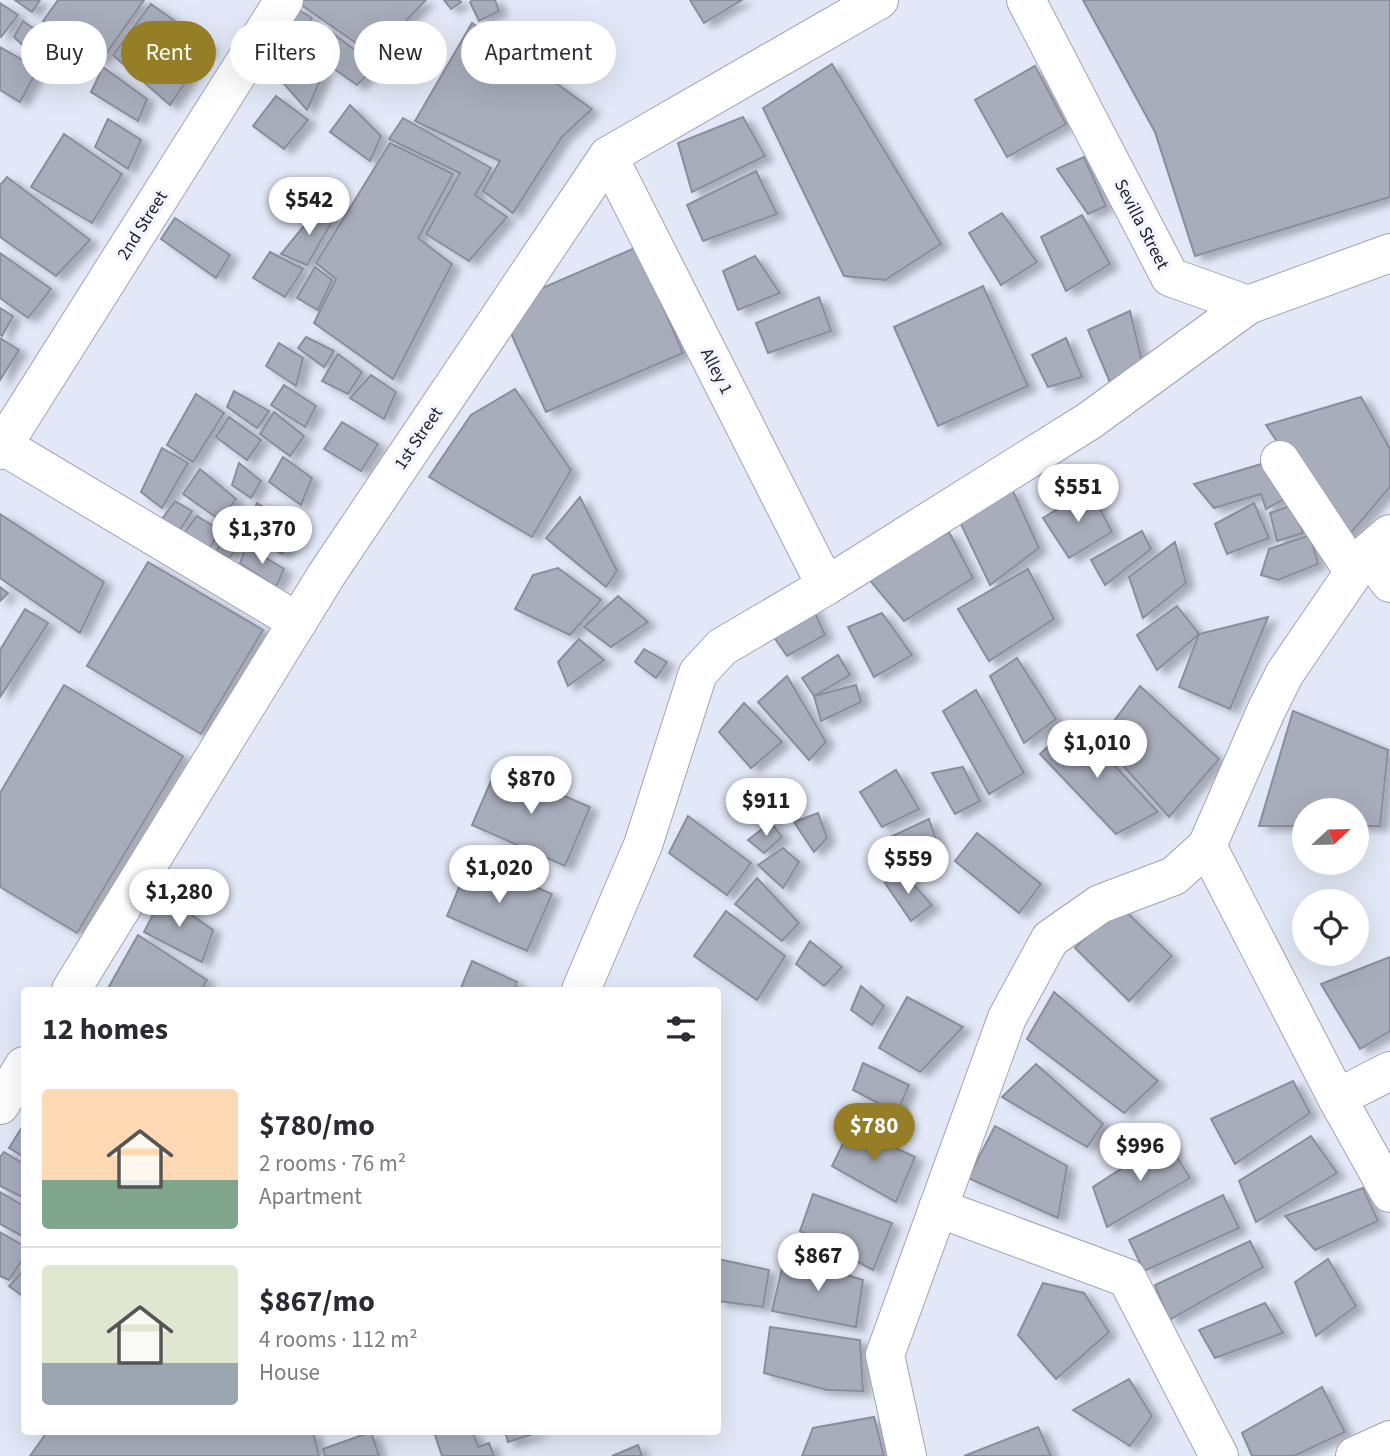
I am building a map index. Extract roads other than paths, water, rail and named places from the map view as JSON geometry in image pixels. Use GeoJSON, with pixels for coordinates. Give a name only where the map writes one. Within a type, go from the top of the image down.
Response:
{"type":"FeatureCollection","features":[{"type":"Feature","properties":{"kind":"street","name":"1st Street"},"geometry":{"type":"LineString","coordinates":[[73,987],[342,552],[608,156],[879,0]]}},
{"type":"Feature","properties":{"kind":"street","name":"Sevilla Street"},"geometry":{"type":"LineString","coordinates":[[1026,0],[1170,277],[1248,304]]}},
{"type":"Feature","properties":{"kind":"street","name":"2nd Street"},"geometry":{"type":"LineString","coordinates":[[1,446],[281,1]]}},
{"type":"Feature","properties":{"kind":"street","name":"Alley 1"},"geometry":{"type":"LineString","coordinates":[[608,156],[826,586]]}},
{"type":"Feature","properties":{"kind":"street"},"geometry":{"type":"LineString","coordinates":[[582,987],[643,845],[698,674],[722,647],[826,586],[1089,421],[1248,304],[1390,253]]}},
{"type":"Feature","properties":{"kind":"street"},"geometry":{"type":"LineString","coordinates":[[1,446],[298,622]]}},
{"type":"Feature","properties":{"kind":"street"},"geometry":{"type":"LineString","coordinates":[[907,1456],[885,1355],[1007,1018],[1051,939],[1100,904],[1174,876],[1207,846],[1285,673],[1376,560],[1280,460]]}},
{"type":"Feature","properties":{"kind":"street"},"geometry":{"type":"LineString","coordinates":[[1207,846],[1337,1098],[1390,1193]]}},
{"type":"Feature","properties":{"kind":"street"},"geometry":{"type":"LineString","coordinates":[[0,1105],[21,1071]]}},
{"type":"Feature","properties":{"kind":"street"},"geometry":{"type":"LineString","coordinates":[[1337,1098],[1390,1071]]}},
{"type":"Feature","properties":{"kind":"street"},"geometry":{"type":"LineString","coordinates":[[938,1208],[1127,1278],[1219,1456]]}},
{"type":"Feature","properties":{"kind":"street"},"geometry":{"type":"LineString","coordinates":[[1355,1456],[1390,1440]]}}]}
